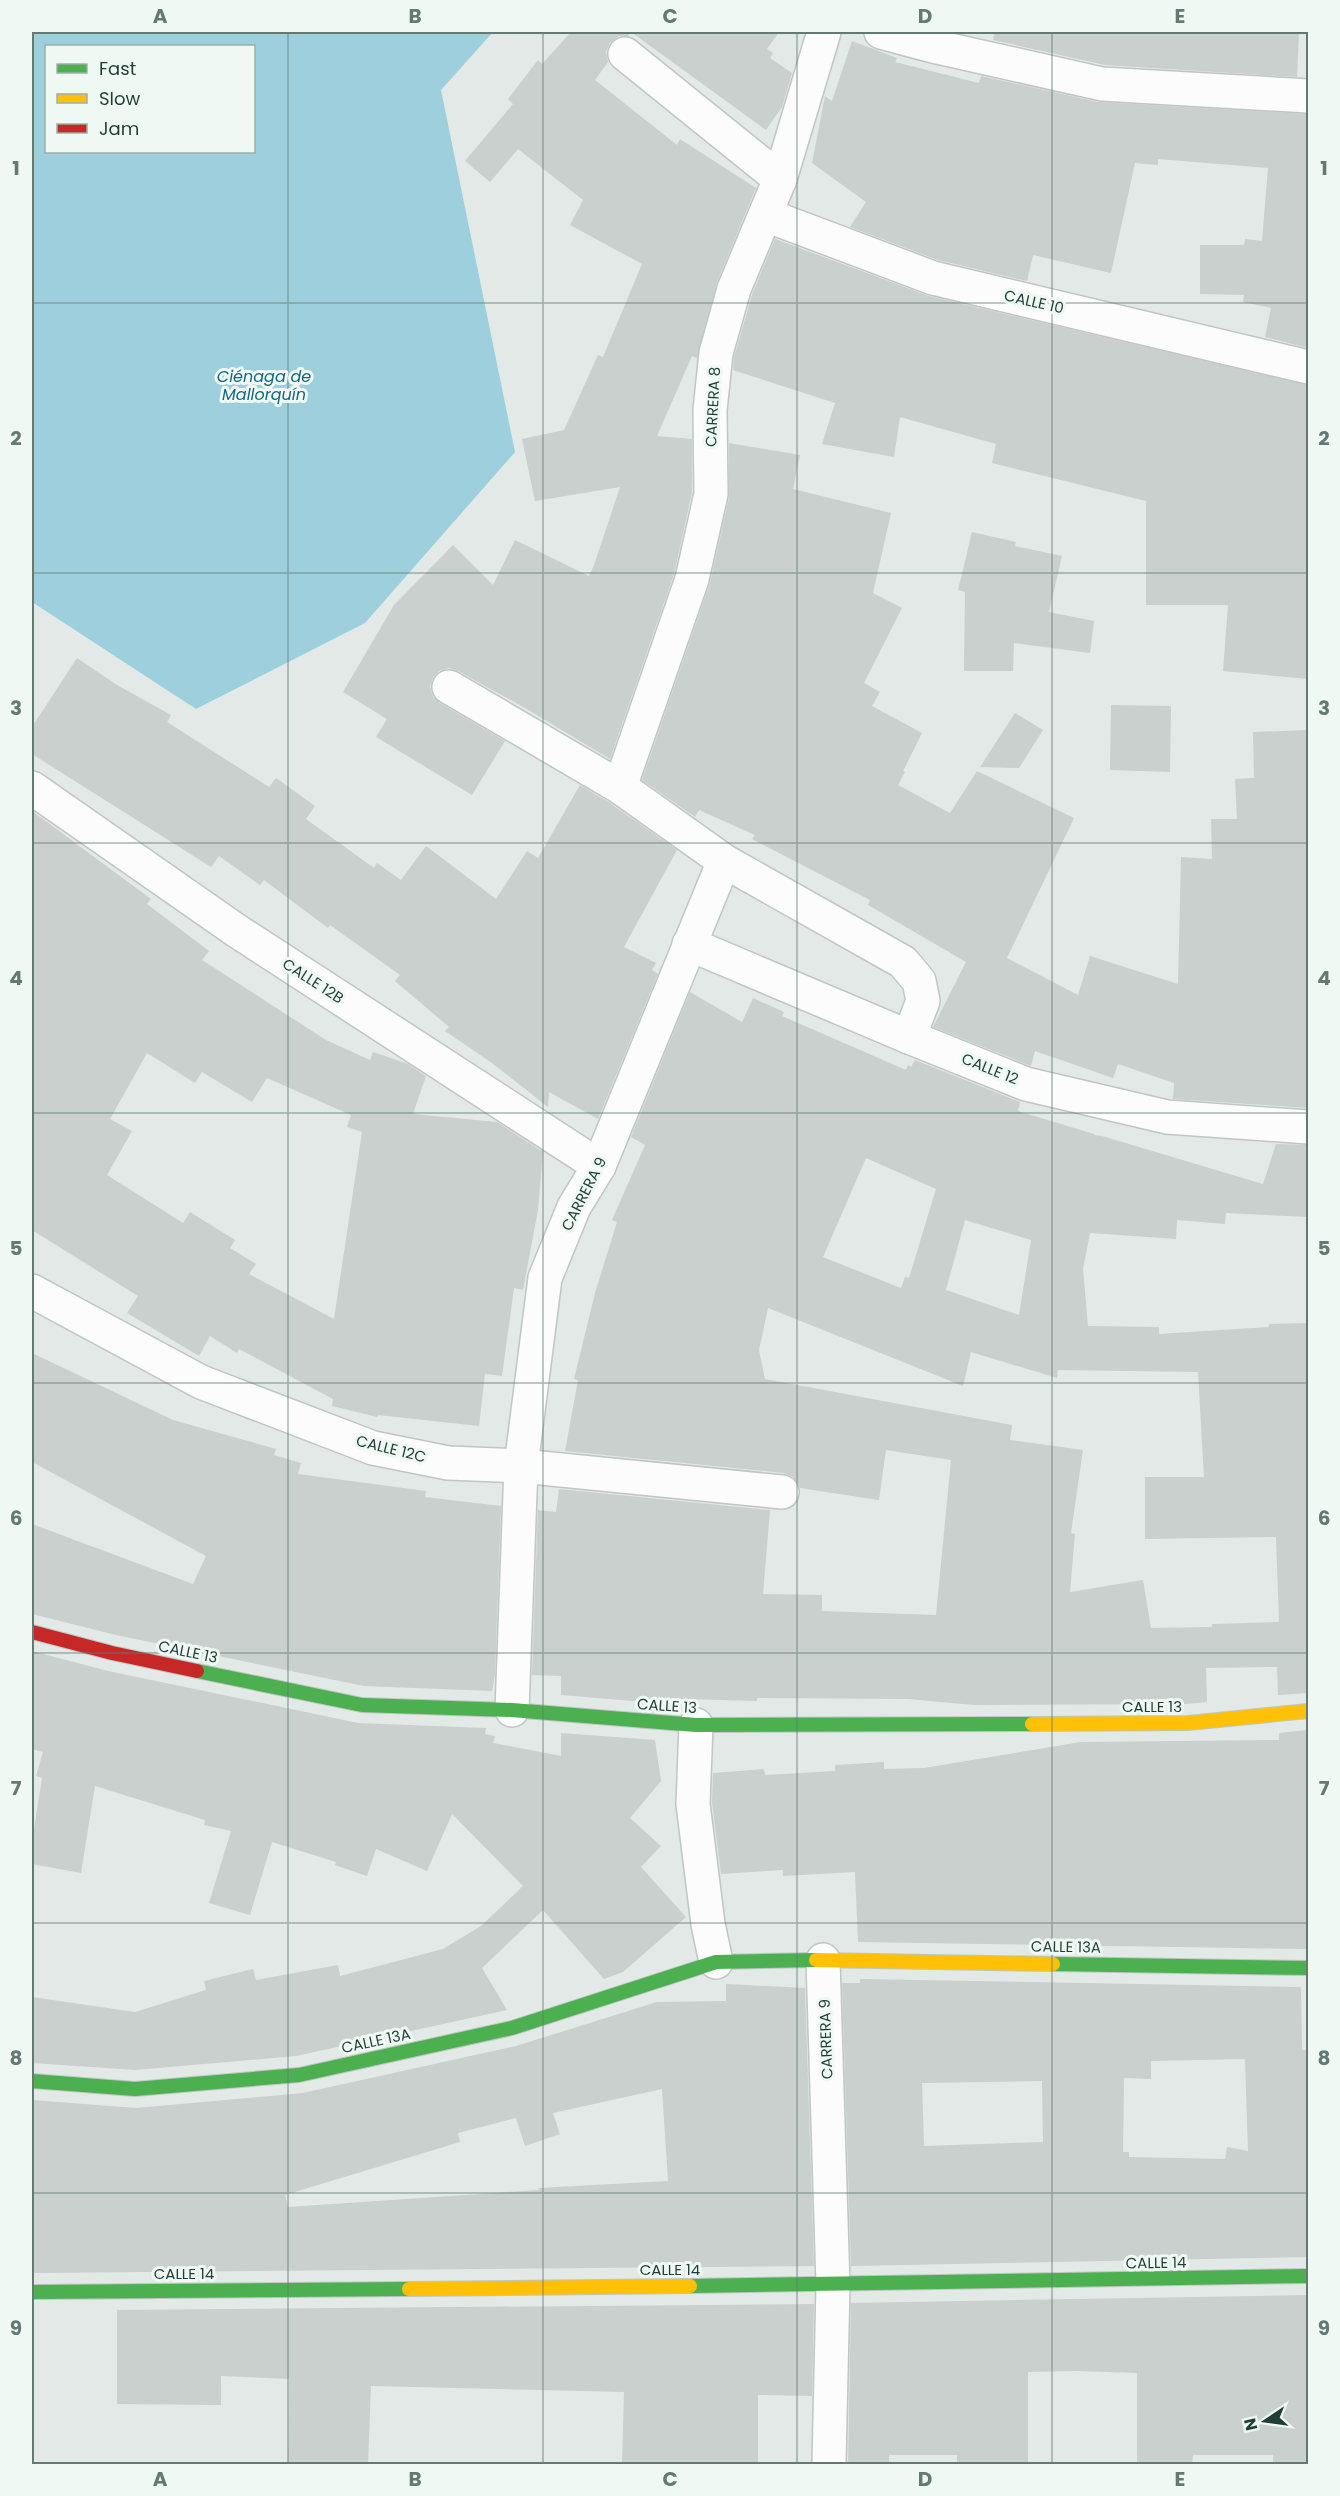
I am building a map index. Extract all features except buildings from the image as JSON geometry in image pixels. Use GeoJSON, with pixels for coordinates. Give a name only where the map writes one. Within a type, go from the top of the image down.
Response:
{"type":"FeatureCollection","features":[{"type":"Feature","properties":{"kind":"street","name":"CARRERA 8"},"geometry":{"type":"LineString","coordinates":[[620,787],[692,579],[711,494],[710,410],[716,352],[734,289],[780,179],[824,32]]}},
{"type":"Feature","properties":{"kind":"street"},"geometry":{"type":"LineString","coordinates":[[881,32],[1102,84],[1308,96]]}},
{"type":"Feature","properties":{"kind":"street"},"geometry":{"type":"LineString","coordinates":[[625,54],[780,179]]}},
{"type":"Feature","properties":{"kind":"street","name":"CALLE 10"},"geometry":{"type":"LineString","coordinates":[[766,215],[933,278],[1308,367]]}},
{"type":"Feature","properties":{"kind":"street"},"geometry":{"type":"LineString","coordinates":[[449,687],[620,787],[724,861],[903,962],[919,981],[923,1001],[909,1037]]}},
{"type":"Feature","properties":{"kind":"street","name":"CALLE 12B"},"geometry":{"type":"LineString","coordinates":[[32,788],[237,931],[599,1166]]}},
{"type":"Feature","properties":{"kind":"street","name":"CARRERA 9"},"geometry":{"type":"LineString","coordinates":[[512,1710],[521,1466],[545,1278],[574,1208],[599,1166],[724,861]]}},
{"type":"Feature","properties":{"kind":"street","name":"CALLE 12"},"geometry":{"type":"LineString","coordinates":[[689,944],[1026,1084],[1167,1117],[1308,1127]]}},
{"type":"Feature","properties":{"kind":"street","name":"CALLE 12C"},"geometry":{"type":"LineString","coordinates":[[32,1291],[201,1382],[373,1448],[448,1463],[521,1466],[782,1492]]}},
{"type":"Feature","properties":{"kind":"street","name":"CALLE 13"},"geometry":{"type":"LineString","coordinates":[[32,1632],[112,1653],[362,1705],[512,1710],[696,1725],[1188,1723],[1308,1711]]}},
{"type":"Feature","properties":{"kind":"street"},"geometry":{"type":"LineString","coordinates":[[696,1725],[693,1804],[708,1924],[716,1962],[824,1960]]}},
{"type":"Feature","properties":{"kind":"street","name":"CARRERA 9"},"geometry":{"type":"LineString","coordinates":[[824,1960],[833,2285],[829,2464]]}},
{"type":"Feature","properties":{"kind":"street","name":"CALLE 13A"},"geometry":{"type":"LineString","coordinates":[[824,1960],[1308,1968]]}},
{"type":"Feature","properties":{"kind":"street","name":"CALLE 13A"},"geometry":{"type":"LineString","coordinates":[[32,2081],[135,2089],[299,2075],[512,2028],[716,1962]]}},
{"type":"Feature","properties":{"kind":"street","name":"CALLE 14"},"geometry":{"type":"LineString","coordinates":[[32,2292],[833,2285],[1308,2276]]}},
{"type":"Feature","properties":{"kind":"water","name":"Ciénaga de Mallorquín"},"geometry":{"type":"Polygon","coordinates":[[[32,32],[493,32],[441,90],[515,452],[365,623],[196,709],[32,602],[32,32]]]}},
{"type":"Feature","properties":{"kind":"traffic: fast"},"geometry":{"type":"LineString","coordinates":[[197,1671],[362,1705],[512,1710],[696,1725],[1032,1724]]}},
{"type":"Feature","properties":{"kind":"traffic: fast"},"geometry":{"type":"LineString","coordinates":[[32,2081],[135,2089],[299,2075],[512,2028],[716,1962],[816,1960]]}},
{"type":"Feature","properties":{"kind":"traffic: fast"},"geometry":{"type":"LineString","coordinates":[[1053,1964],[1308,1968]]}},
{"type":"Feature","properties":{"kind":"traffic: fast"},"geometry":{"type":"LineString","coordinates":[[690,2286],[1308,2276]]}},
{"type":"Feature","properties":{"kind":"traffic: fast"},"geometry":{"type":"LineString","coordinates":[[32,2292],[409,2289]]}},
{"type":"Feature","properties":{"kind":"traffic: slow"},"geometry":{"type":"LineString","coordinates":[[1032,1724],[1188,1723],[1308,1711]]}},
{"type":"Feature","properties":{"kind":"traffic: slow"},"geometry":{"type":"LineString","coordinates":[[816,1960],[1053,1964]]}},
{"type":"Feature","properties":{"kind":"traffic: slow"},"geometry":{"type":"LineString","coordinates":[[409,2289],[690,2286]]}},
{"type":"Feature","properties":{"kind":"traffic: jam"},"geometry":{"type":"LineString","coordinates":[[32,1632],[112,1653],[197,1671]]}}]}
